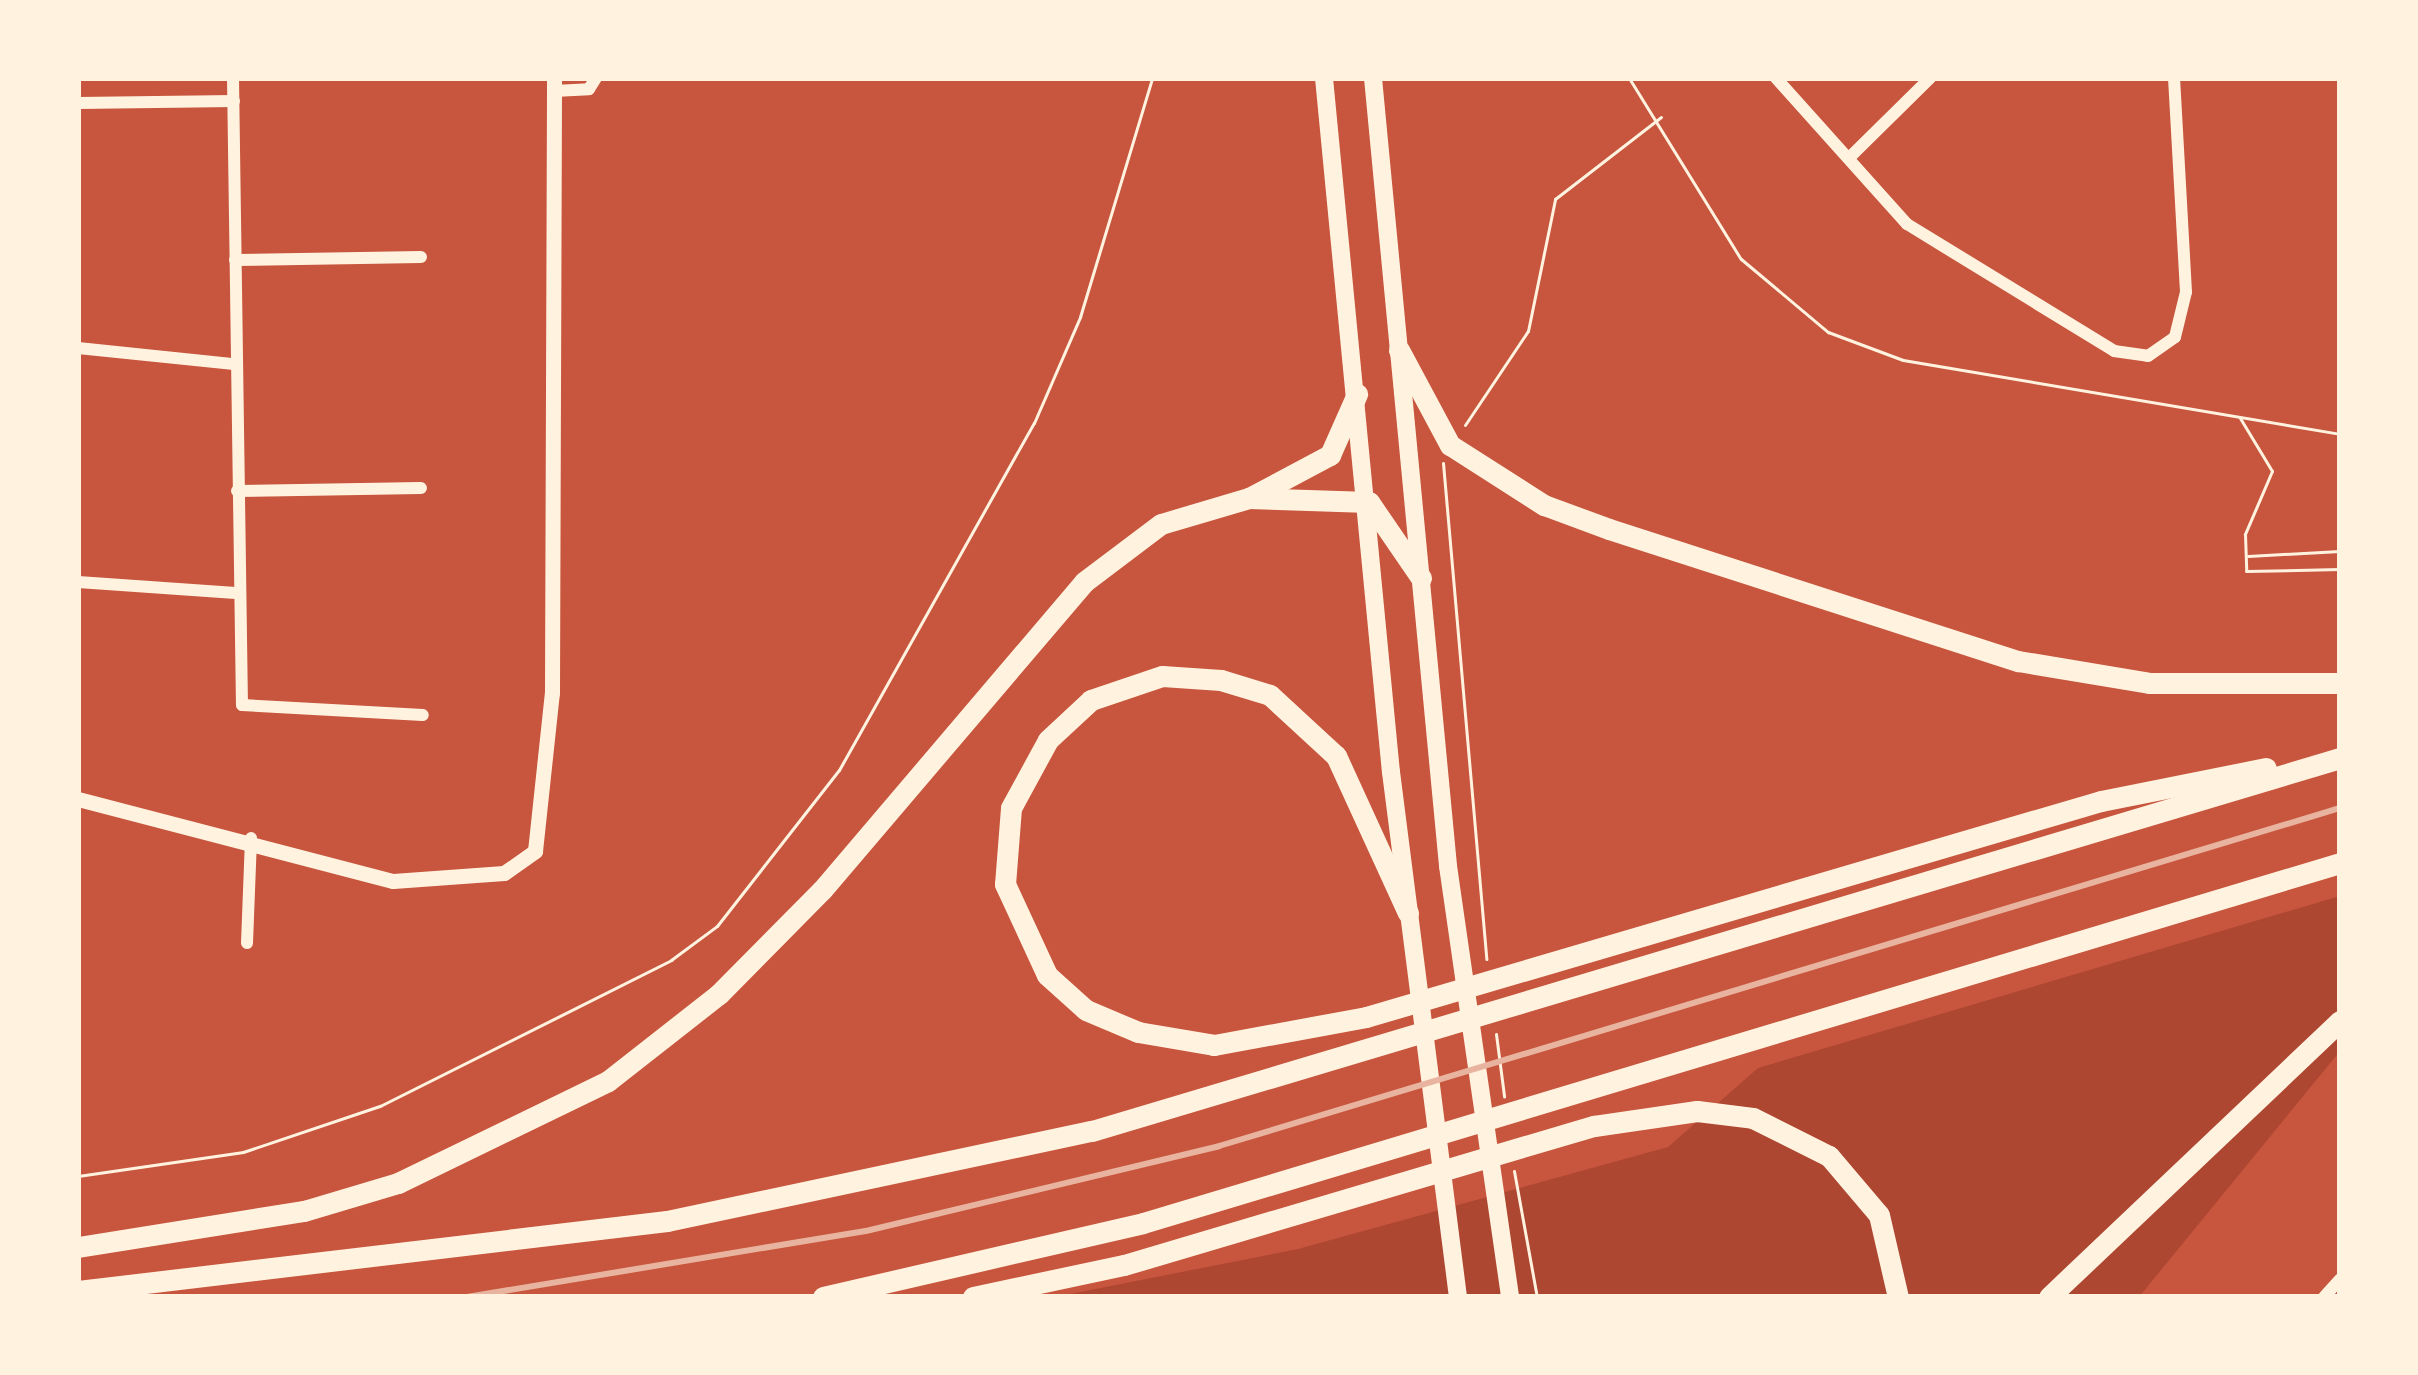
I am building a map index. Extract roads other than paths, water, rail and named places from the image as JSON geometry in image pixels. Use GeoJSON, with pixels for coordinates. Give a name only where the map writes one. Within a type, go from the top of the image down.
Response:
{"type":"FeatureCollection","features":[{"type":"Feature","properties":{"kind":"highway"},"geometry":{"type":"LineString","coordinates":[[1324,78],[1408,913],[1448,1187],[1458,1297]]}},
{"type":"Feature","properties":{"kind":"highway"},"geometry":{"type":"LineString","coordinates":[[1373,78],[1462,967],[1510,1297]]}},
{"type":"Feature","properties":{"kind":"highway"},"geometry":{"type":"LineString","coordinates":[[1399,350],[1450,445],[1544,506],[2018,661],[2149,682],[2340,683]]}},
{"type":"Feature","properties":{"kind":"highway"},"geometry":{"type":"LineString","coordinates":[[78,1247],[304,1211],[398,1183],[608,1081],[719,994],[822,890],[1084,582],[1161,524],[1249,498],[1339,447],[1357,394]]}},
{"type":"Feature","properties":{"kind":"highway"},"geometry":{"type":"LineString","coordinates":[[1249,498],[1369,502]]}},
{"type":"Feature","properties":{"kind":"highway"},"geometry":{"type":"LineString","coordinates":[[1369,502],[1421,578]]}},
{"type":"Feature","properties":{"kind":"highway"},"geometry":{"type":"LineString","coordinates":[[1408,913],[1336,756],[1270,695],[1221,680],[1162,676],[1091,700],[1048,740],[1011,808],[1005,884],[1047,975],[1086,1010],[1138,1032],[1214,1045],[1366,1017],[2101,801],[2340,756]]}},
{"type":"Feature","properties":{"kind":"highway"},"geometry":{"type":"LineString","coordinates":[[78,1291],[667,1221],[1072,1136],[2340,756]]}},
{"type":"Feature","properties":{"kind":"highway"},"geometry":{"type":"LineString","coordinates":[[823,1297],[1143,1223],[2340,862]]}},
{"type":"Feature","properties":{"kind":"highway"},"geometry":{"type":"LineString","coordinates":[[2049,1297],[2340,1021]]}},
{"type":"Feature","properties":{"kind":"highway"},"geometry":{"type":"LineString","coordinates":[[973,1297],[1124,1265],[1594,1126],[1697,1111],[1753,1118],[1829,1156],[1879,1215],[1898,1297]]}},
{"type":"Feature","properties":{"kind":"street"},"geometry":{"type":"LineString","coordinates":[[233,78],[236,593],[242,704],[423,715]]}},
{"type":"Feature","properties":{"kind":"street"},"geometry":{"type":"LineString","coordinates":[[78,799],[251,838],[393,881],[504,872],[535,851],[545,820],[554,85],[589,89],[596,78]]}},
{"type":"Feature","properties":{"kind":"street"},"geometry":{"type":"LineString","coordinates":[[1776,78],[1852,155],[1906,224],[2114,351],[2148,356],[2174,338],[2186,292],[2174,78]]}},
{"type":"Feature","properties":{"kind":"street"},"geometry":{"type":"LineString","coordinates":[[1852,155],[1930,78]]}},
{"type":"Feature","properties":{"kind":"street"},"geometry":{"type":"LineString","coordinates":[[78,103],[234,101]]}},
{"type":"Feature","properties":{"kind":"street"},"geometry":{"type":"LineString","coordinates":[[235,260],[421,257]]}},
{"type":"Feature","properties":{"kind":"street"},"geometry":{"type":"LineString","coordinates":[[78,348],[235,364]]}},
{"type":"Feature","properties":{"kind":"street"},"geometry":{"type":"LineString","coordinates":[[237,490],[421,488]]}},
{"type":"Feature","properties":{"kind":"street"},"geometry":{"type":"LineString","coordinates":[[78,582],[236,593]]}},
{"type":"Feature","properties":{"kind":"street"},"geometry":{"type":"LineString","coordinates":[[248,943],[251,838]]}},
{"type":"Feature","properties":{"kind":"street"},"geometry":{"type":"LineString","coordinates":[[2324,1297],[2340,1279]]}},
{"type":"Feature","properties":{"kind":"railway"},"geometry":{"type":"LineString","coordinates":[[467,1297],[866,1231],[1219,1146],[2340,808]]}}]}
